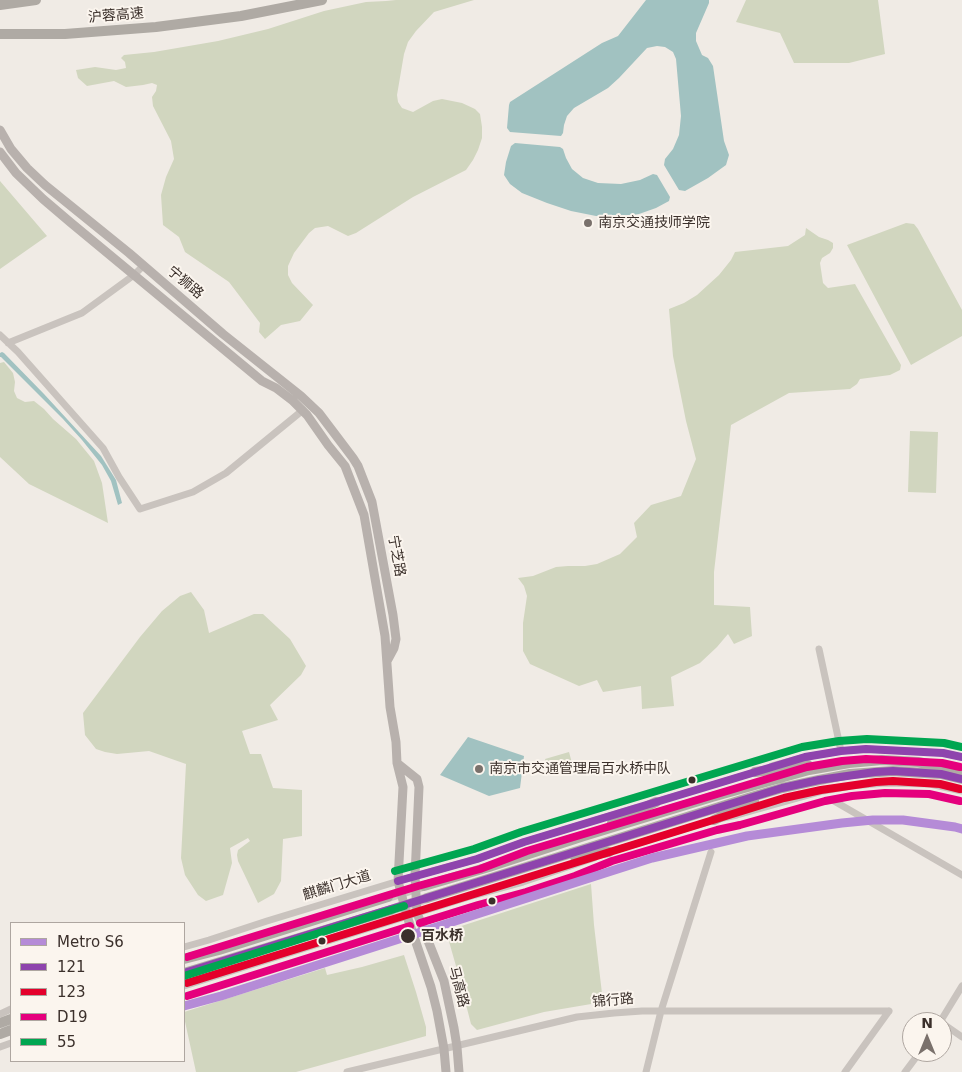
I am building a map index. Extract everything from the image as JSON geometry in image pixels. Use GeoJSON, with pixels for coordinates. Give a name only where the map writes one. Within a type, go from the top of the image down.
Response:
{"type":"FeatureCollection","features":[{"type":"Feature","properties":{"kind":"highway"},"geometry":{"type":"LineString","coordinates":[[0,5],[36,0]]}},
{"type":"Feature","properties":{"kind":"highway","name":"沪蓉高速"},"geometry":{"type":"LineString","coordinates":[[0,34],[65,34],[156,27],[241,16],[322,0]]}},
{"type":"Feature","properties":{"kind":"highway"},"geometry":{"type":"LineString","coordinates":[[755,772],[808,765],[882,760],[938,765],[962,770]]}},
{"type":"Feature","properties":{"kind":"highway"},"geometry":{"type":"LineString","coordinates":[[424,886],[784,777],[848,763]]}},
{"type":"Feature","properties":{"kind":"highway"},"geometry":{"type":"LineString","coordinates":[[427,898],[782,788],[819,780],[893,771],[941,774],[962,779]]}},
{"type":"Feature","properties":{"kind":"highway"},"geometry":{"type":"LineString","coordinates":[[714,820],[782,788]]}},
{"type":"Feature","properties":{"kind":"highway"},"geometry":{"type":"LineString","coordinates":[[584,836],[656,802]]}},
{"type":"Feature","properties":{"kind":"highway"},"geometry":{"type":"LineString","coordinates":[[539,863],[609,852]]}},
{"type":"Feature","properties":{"kind":"highway"},"geometry":{"type":"LineString","coordinates":[[185,959],[219,950],[388,897]]}},
{"type":"Feature","properties":{"kind":"highway"},"geometry":{"type":"LineString","coordinates":[[185,973],[391,910]]}},
{"type":"Feature","properties":{"kind":"main road","name":"宁狮路"},"geometry":{"type":"LineString","coordinates":[[0,130],[11,149],[45,185],[223,334],[301,396],[319,413],[353,458]]}},
{"type":"Feature","properties":{"kind":"main road","name":"宁狮路"},"geometry":{"type":"LineString","coordinates":[[0,152],[16,173],[43,199],[262,381],[276,388],[303,410],[345,466]]}},
{"type":"Feature","properties":{"kind":"main road","name":"宁芝路"},"geometry":{"type":"LineString","coordinates":[[353,458],[372,502],[396,639],[394,648],[386,661]]}},
{"type":"Feature","properties":{"kind":"main road","name":"宁芝路"},"geometry":{"type":"LineString","coordinates":[[345,466],[364,515],[383,628],[390,708],[396,742],[397,763],[403,787],[398,881]]}},
{"type":"Feature","properties":{"kind":"main road"},"geometry":{"type":"LineString","coordinates":[[397,763],[417,779],[419,787],[415,876]]}},
{"type":"Feature","properties":{"kind":"main road","name":"马高路"},"geometry":{"type":"LineString","coordinates":[[415,876],[417,913],[444,981],[457,1046],[459,1072]]}},
{"type":"Feature","properties":{"kind":"main road","name":"马高路"},"geometry":{"type":"LineString","coordinates":[[398,881],[407,916],[431,987],[444,1049],[446,1072]]}},
{"type":"Feature","properties":{"kind":"street"},"geometry":{"type":"LineString","coordinates":[[8,343],[82,313],[134,276],[143,266]]}},
{"type":"Feature","properties":{"kind":"street"},"geometry":{"type":"LineString","coordinates":[[0,335],[18,352],[103,448],[140,509],[193,492],[226,474],[303,410]]}},
{"type":"Feature","properties":{"kind":"street"},"geometry":{"type":"LineString","coordinates":[[819,649],[841,750]]}},
{"type":"Feature","properties":{"kind":"street","name":"麒麟门大道"},"geometry":{"type":"LineString","coordinates":[[185,947],[267,920],[477,859],[524,842],[805,757],[841,750],[883,749],[943,753],[962,757]]}},
{"type":"Feature","properties":{"kind":"street"},"geometry":{"type":"LineString","coordinates":[[185,986],[522,882],[609,852],[714,820],[823,791],[851,786],[908,783],[930,784],[962,791]]}},
{"type":"Feature","properties":{"kind":"street"},"geometry":{"type":"LineString","coordinates":[[834,801],[962,875]]}},
{"type":"Feature","properties":{"kind":"street"},"geometry":{"type":"LineString","coordinates":[[646,1072],[661,1012],[711,852]]}},
{"type":"Feature","properties":{"kind":"street"},"geometry":{"type":"LineString","coordinates":[[946,1012],[962,986]]}},
{"type":"Feature","properties":{"kind":"street","name":"锦行路"},"geometry":{"type":"LineString","coordinates":[[347,1072],[577,1017],[614,1012],[888,1011],[845,1072]]}},
{"type":"Feature","properties":{"kind":"street"},"geometry":{"type":"LineString","coordinates":[[904,1072],[912,1062]]}},
{"type":"Feature","properties":{"kind":"green space"},"geometry":{"type":"Polygon","coordinates":[[[474,0],[434,12],[416,31],[408,42],[404,54],[397,95],[398,102],[402,108],[413,112],[433,101],[442,99],[462,103],[475,109],[480,114],[482,127],[482,138],[478,150],[466,170],[413,197],[356,233],[348,236],[328,226],[315,228],[309,233],[294,253],[288,266],[288,275],[292,283],[313,305],[300,321],[281,325],[265,339],[259,332],[260,323],[229,282],[185,252],[179,237],[163,225],[161,195],[174,159],[171,141],[153,106],[152,97],[157,85],[152,83],[126,87],[114,81],[87,86],[78,78],[76,70],[95,67],[116,70],[126,68],[125,62],[121,58],[124,55],[218,41],[268,29],[324,11],[366,2],[474,0]]]}},
{"type":"Feature","properties":{"kind":"green space"},"geometry":{"type":"Polygon","coordinates":[[[746,0],[878,0],[885,54],[849,63],[794,63],[780,33],[736,22],[746,0]]]}},
{"type":"Feature","properties":{"kind":"green space"},"geometry":{"type":"Polygon","coordinates":[[[0,181],[47,236],[0,269],[0,181]]]}},
{"type":"Feature","properties":{"kind":"green space"},"geometry":{"type":"Polygon","coordinates":[[[906,223],[914,224],[918,229],[962,310],[962,336],[911,365],[847,245],[906,223]]]}},
{"type":"Feature","properties":{"kind":"green space"},"geometry":{"type":"Polygon","coordinates":[[[806,228],[819,237],[833,243],[830,253],[822,258],[820,263],[823,283],[828,288],[855,284],[901,365],[900,370],[890,375],[860,379],[850,389],[789,393],[731,425],[714,572],[714,605],[750,607],[752,636],[734,644],[728,634],[700,663],[671,677],[674,706],[642,709],[641,686],[603,692],[597,680],[579,686],[530,664],[523,651],[523,623],[527,596],[524,586],[518,578],[533,576],[556,567],[597,564],[620,554],[637,537],[634,523],[651,505],[681,496],[696,459],[673,356],[669,309],[697,295],[719,275],[735,252],[788,246],[805,235],[806,228]]]}},
{"type":"Feature","properties":{"kind":"green space"},"geometry":{"type":"Polygon","coordinates":[[[4,362],[13,373],[14,391],[17,398],[25,402],[34,401],[44,409],[76,439],[94,461],[102,483],[108,523],[29,484],[0,457],[0,363],[4,362]]]}},
{"type":"Feature","properties":{"kind":"green space"},"geometry":{"type":"Polygon","coordinates":[[[910,431],[938,432],[936,493],[908,492],[910,431]]]}},
{"type":"Feature","properties":{"kind":"green space"},"geometry":{"type":"Polygon","coordinates":[[[191,592],[204,610],[209,633],[254,614],[263,614],[290,639],[306,666],[301,675],[270,705],[278,720],[242,731],[250,754],[261,754],[273,788],[302,790],[302,836],[283,839],[281,881],[274,894],[258,903],[237,855],[238,850],[250,841],[248,838],[230,848],[232,863],[223,895],[206,901],[198,895],[185,875],[181,858],[186,764],[149,751],[117,754],[105,752],[96,749],[85,735],[83,713],[162,611],[180,596],[191,592]]]}},
{"type":"Feature","properties":{"kind":"green space"},"geometry":{"type":"Polygon","coordinates":[[[569,752],[572,763],[549,771],[545,759],[569,752]]]}},
{"type":"Feature","properties":{"kind":"green space"},"geometry":{"type":"Polygon","coordinates":[[[591,884],[603,1002],[544,1012],[477,1030],[471,1024],[446,931],[591,884]]]}},
{"type":"Feature","properties":{"kind":"green space"},"geometry":{"type":"Polygon","coordinates":[[[404,955],[426,1027],[426,1036],[296,1072],[196,1072],[185,1022],[185,1012],[325,968],[327,975],[404,955]]]}},
{"type":"Feature","properties":{"kind":"water"},"geometry":{"type":"Polygon","coordinates":[[[646,0],[709,0],[696,33],[696,41],[702,55],[708,58],[713,66],[724,141],[729,155],[726,165],[685,191],[679,190],[664,165],[665,159],[673,149],[679,135],[681,116],[676,59],[673,52],[665,47],[647,48],[608,88],[574,108],[567,116],[561,136],[510,132],[507,128],[510,102],[602,43],[618,36],[646,0]]]}},
{"type":"Feature","properties":{"kind":"water"},"geometry":{"type":"Polygon","coordinates":[[[515,143],[560,147],[563,149],[572,169],[583,178],[598,183],[621,184],[640,180],[653,174],[657,175],[670,197],[669,201],[639,214],[620,217],[596,216],[571,211],[547,203],[522,193],[510,184],[504,175],[511,146],[515,143]]]}},
{"type":"Feature","properties":{"kind":"water"},"geometry":{"type":"Polygon","coordinates":[[[2,352],[101,456],[116,480],[122,503],[118,505],[111,481],[102,465],[63,419],[0,357],[2,352]]]}},
{"type":"Feature","properties":{"kind":"water"},"geometry":{"type":"Polygon","coordinates":[[[468,737],[524,756],[520,788],[489,796],[440,775],[468,737]]]}},
{"type":"Feature","properties":{"kind":"tunnel"},"geometry":{"type":"LineString","coordinates":[[388,897],[423,886]]}},
{"type":"Feature","properties":{"kind":"tunnel"},"geometry":{"type":"LineString","coordinates":[[391,910],[427,898]]}},
{"type":"Feature","properties":{"kind":"metro line","name":"S6"},"geometry":{"type":"LineString","coordinates":[[185,1006],[221,996],[652,858],[747,836],[873,820],[903,820],[962,829]]}},
{"type":"Feature","properties":{"kind":"transit line","name":"55"},"geometry":{"type":"LineString","coordinates":[[395,871],[474,849],[521,832],[802,747],[867,739],[944,743],[962,747]]}},
{"type":"Feature","properties":{"kind":"transit line","name":"121"},"geometry":{"type":"LineString","coordinates":[[398,881],[477,859],[524,842],[805,757],[866,749],[943,753],[962,757]]}},
{"type":"Feature","properties":{"kind":"transit line","name":"D19"},"geometry":{"type":"LineString","coordinates":[[187,957],[418,886],[480,869],[527,851],[807,767],[866,759],[942,763],[960,767]]}},
{"type":"Feature","properties":{"kind":"transit line","name":"121"},"geometry":{"type":"LineString","coordinates":[[185,973],[782,788],[819,780],[893,771],[941,774],[962,779]]}},
{"type":"Feature","properties":{"kind":"transit line","name":"123"},"geometry":{"type":"LineString","coordinates":[[187,983],[784,798],[821,790],[893,781],[940,784],[960,789]]}},
{"type":"Feature","properties":{"kind":"transit line","name":"D19"},"geometry":{"type":"LineString","coordinates":[[420,923],[526,892],[575,876],[612,861],[825,801],[885,793],[929,794],[960,801]]}},
{"type":"Feature","properties":{"kind":"transit line","name":"55"},"geometry":{"type":"LineString","coordinates":[[185,976],[404,906]]}},
{"type":"Feature","properties":{"kind":"transit line","name":"D19"},"geometry":{"type":"LineString","coordinates":[[187,996],[410,926]]}},
{"type":"Feature","properties":{"kind":"place","name":"南京交通技师学院"},"geometry":{"type":"Point","coordinates":[588,223]}},
{"type":"Feature","properties":{"kind":"place","name":"南京市交通管理局百水桥中队"},"geometry":{"type":"Point","coordinates":[479,769]}},
{"type":"Feature","properties":{"kind":"place","name":"百水桥"},"geometry":{"type":"Point","coordinates":[408,936]}}]}
